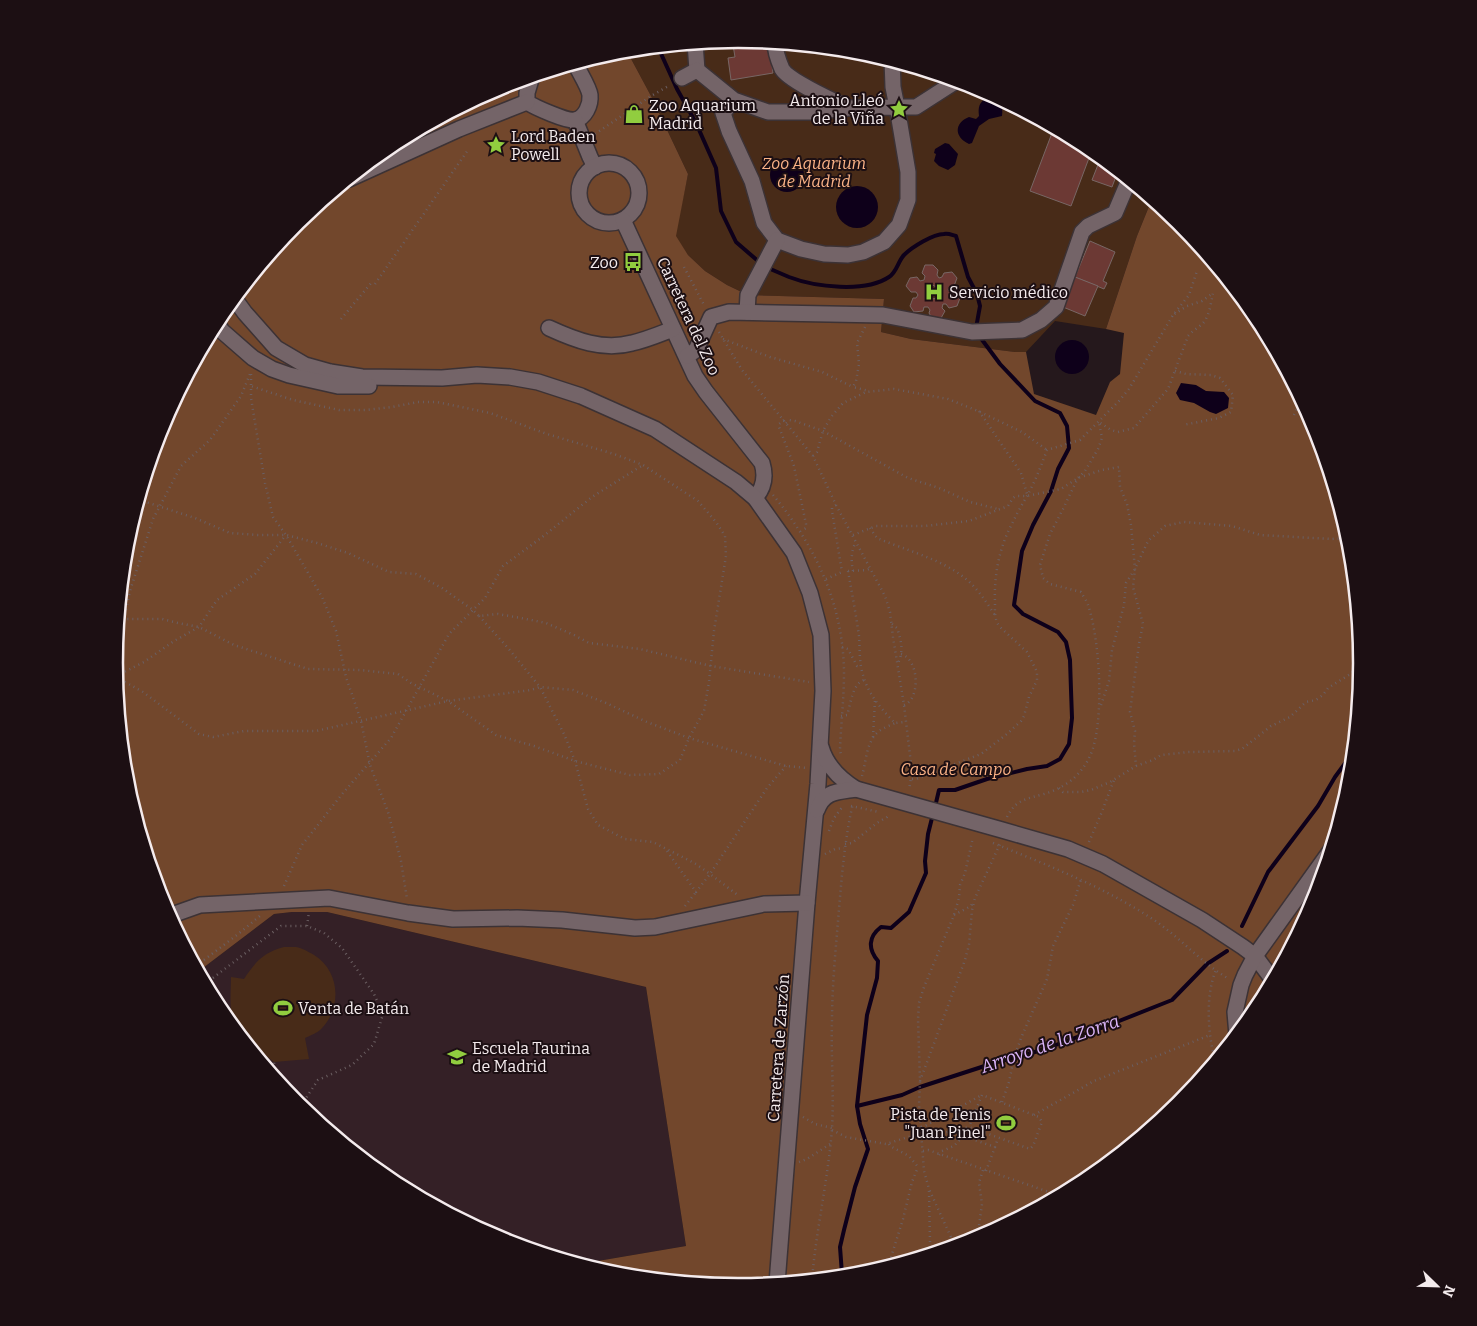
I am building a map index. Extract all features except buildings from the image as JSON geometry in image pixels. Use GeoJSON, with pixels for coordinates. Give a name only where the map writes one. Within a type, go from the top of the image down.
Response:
{"type":"FeatureCollection","features":[{"type":"Feature","properties":{"kind":"street"},"geometry":{"type":"LineString","coordinates":[[695,49],[697,70],[734,100],[768,112],[916,107],[950,85]]}},
{"type":"Feature","properties":{"kind":"street"},"geometry":{"type":"LineString","coordinates":[[776,49],[783,70],[800,84],[848,108]]}},
{"type":"Feature","properties":{"kind":"street"},"geometry":{"type":"LineString","coordinates":[[734,100],[723,113],[729,131],[752,181],[764,223],[777,240],[801,249],[824,254],[848,256],[863,252],[884,242],[899,225],[908,200],[908,172],[893,86],[892,67]]}},
{"type":"Feature","properties":{"kind":"street"},"geometry":{"type":"LineString","coordinates":[[529,84],[526,93],[527,102],[535,108],[568,120],[575,120],[585,114],[590,105],[590,94],[577,69]]}},
{"type":"Feature","properties":{"kind":"street"},"geometry":{"type":"LineString","coordinates":[[682,78],[697,70]]}},
{"type":"Feature","properties":{"kind":"street"},"geometry":{"type":"LineString","coordinates":[[374,167],[459,129],[527,102]]}},
{"type":"Feature","properties":{"kind":"street"},"geometry":{"type":"LineString","coordinates":[[575,120],[595,167]]}},
{"type":"Feature","properties":{"kind":"street"},"geometry":{"type":"LineString","coordinates":[[614,163],[623,166],[636,180],[639,198],[635,207],[623,220],[613,223],[595,219],[582,206],[580,188],[582,180],[595,167],[614,163]]}},
{"type":"Feature","properties":{"kind":"street"},"geometry":{"type":"LineString","coordinates":[[687,356],[696,350],[711,317],[729,312],[890,316],[972,332],[1022,330],[1041,320],[1056,307],[1082,232],[1088,226],[1115,213],[1127,186]]}},
{"type":"Feature","properties":{"kind":"street","name":"Carretera del Zoo"},"geometry":{"type":"LineString","coordinates":[[623,220],[695,376],[762,463],[764,468],[764,484],[760,493],[755,498]]}},
{"type":"Feature","properties":{"kind":"street"},"geometry":{"type":"LineString","coordinates":[[747,312],[748,295],[777,240]]}},
{"type":"Feature","properties":{"kind":"street","name":"Carretera de Zarzón"},"geometry":{"type":"LineString","coordinates":[[238,305],[276,348],[305,365],[330,372],[362,377],[442,378]]}},
{"type":"Feature","properties":{"kind":"street","name":"Carretera de Zarzón"},"geometry":{"type":"LineString","coordinates":[[222,328],[233,334],[244,331],[247,326],[245,314]]}},
{"type":"Feature","properties":{"kind":"street"},"geometry":{"type":"LineString","coordinates":[[549,328],[577,340],[610,346],[633,343],[673,329]]}},
{"type":"Feature","properties":{"kind":"street","name":"Carretera de Zarzón"},"geometry":{"type":"LineString","coordinates":[[222,329],[252,358],[272,369],[289,375],[338,386],[398,384],[477,375],[510,376],[538,382],[581,396],[655,429],[736,482],[755,498],[794,552],[810,593],[821,635],[823,685],[818,776],[777,1277]]}},
{"type":"Feature","properties":{"kind":"street","name":"Carretera de Zarzón"},"geometry":{"type":"LineString","coordinates":[[814,816],[824,797],[855,783],[828,763],[820,744]]}},
{"type":"Feature","properties":{"kind":"street"},"geometry":{"type":"LineString","coordinates":[[818,776],[821,780],[826,778],[855,783],[909,798],[973,828],[1002,830],[1068,849],[1103,864],[1202,920],[1255,956],[1269,975]]}},
{"type":"Feature","properties":{"kind":"street"},"geometry":{"type":"LineString","coordinates":[[1236,1025],[1235,1012],[1241,985],[1255,956],[1319,867]]}},
{"type":"Feature","properties":{"kind":"street"},"geometry":{"type":"LineString","coordinates":[[176,913],[200,905],[329,898],[408,913],[453,919],[517,918],[562,920],[635,928],[655,927],[764,904],[807,903]]}},
{"type":"Feature","properties":{"kind":"path"},"geometry":{"type":"LineString","coordinates":[[583,142],[666,87]]}},
{"type":"Feature","properties":{"kind":"path"},"geometry":{"type":"LineString","coordinates":[[375,284],[468,150]]}},
{"type":"Feature","properties":{"kind":"path"},"geometry":{"type":"LineString","coordinates":[[684,267],[722,338],[742,370],[813,456],[888,605],[912,764],[909,798]]}},
{"type":"Feature","properties":{"kind":"path"},"geometry":{"type":"LineString","coordinates":[[912,779],[981,754],[1007,734],[1024,716],[1029,697],[1038,680],[1036,669],[1027,652],[1000,628],[996,617],[997,570],[1007,534],[1027,496],[1047,450],[1080,440],[1129,389],[1173,315],[1188,295],[1197,271]]}},
{"type":"Feature","properties":{"kind":"path"},"geometry":{"type":"LineString","coordinates":[[341,319],[372,282]]}},
{"type":"Feature","properties":{"kind":"path"},"geometry":{"type":"LineString","coordinates":[[1099,422],[1118,432],[1134,428],[1168,389],[1188,336],[1205,321],[1210,310],[1213,293],[1202,301],[1187,306],[1173,315]]}},
{"type":"Feature","properties":{"kind":"path"},"geometry":{"type":"LineString","coordinates":[[853,387],[859,364],[857,343],[872,315]]}},
{"type":"Feature","properties":{"kind":"path"},"geometry":{"type":"LineString","coordinates":[[722,338],[770,357],[822,372],[853,387],[870,391]]}},
{"type":"Feature","properties":{"kind":"path"},"geometry":{"type":"LineString","coordinates":[[1175,371],[1186,374],[1211,375],[1220,378],[1233,395],[1231,412],[1219,418],[1183,425]]}},
{"type":"Feature","properties":{"kind":"path"},"geometry":{"type":"LineString","coordinates":[[125,609],[153,519],[159,506],[181,466],[210,440],[241,396],[251,372],[251,398],[272,517],[286,535],[322,597],[336,631],[344,670],[361,722],[370,762],[388,812],[401,861],[408,913]]}},
{"type":"Feature","properties":{"kind":"path"},"geometry":{"type":"LineString","coordinates":[[124,619],[162,619],[199,627],[234,644],[308,669],[398,674],[448,700],[496,735],[576,761],[630,775],[659,774],[680,760],[689,738],[704,711],[726,556],[725,536],[698,501],[643,466],[614,454],[547,434],[490,412],[437,402],[418,402],[366,410],[339,410],[293,400],[251,386]]}},
{"type":"Feature","properties":{"kind":"path"},"geometry":{"type":"LineString","coordinates":[[813,456],[819,449],[823,431],[831,417],[843,404],[866,392],[894,389],[948,399],[1022,432],[1047,450]]}},
{"type":"Feature","properties":{"kind":"path"},"geometry":{"type":"LineString","coordinates":[[1294,415],[1298,407]]}},
{"type":"Feature","properties":{"kind":"path"},"geometry":{"type":"LineString","coordinates":[[978,411],[1021,474],[1027,496]]}},
{"type":"Feature","properties":{"kind":"path"},"geometry":{"type":"LineString","coordinates":[[801,531],[806,528],[806,524],[794,466],[779,427],[789,420],[795,420],[823,431],[908,478],[939,488],[970,502],[1000,510]]}},
{"type":"Feature","properties":{"kind":"path"},"geometry":{"type":"LineString","coordinates":[[853,535],[870,528],[924,526],[969,521],[1008,506],[1016,496],[1027,496],[1061,489],[1085,471],[1102,438],[1099,422]]}},
{"type":"Feature","properties":{"kind":"path"},"geometry":{"type":"LineString","coordinates":[[201,963],[238,935],[277,900],[302,845],[343,792],[391,738],[449,634],[485,598],[503,566],[592,497],[643,466]]}},
{"type":"Feature","properties":{"kind":"path"},"geometry":{"type":"LineString","coordinates":[[1099,711],[1096,638],[1088,604],[1081,592],[1050,584],[1043,578],[1040,565],[1050,534],[1078,478],[1102,470],[1119,467],[1120,487],[1127,504],[1131,525],[1135,569],[1133,587],[1143,624],[1138,644],[1130,712],[1135,731],[1136,766]]}},
{"type":"Feature","properties":{"kind":"path"},"geometry":{"type":"LineString","coordinates":[[145,501],[195,518],[230,533],[286,535],[317,542],[348,553],[389,572],[416,574],[442,588],[479,616],[540,687],[576,761],[588,809],[598,825],[625,840],[653,842],[696,864],[753,906]]}},
{"type":"Feature","properties":{"kind":"path"},"geometry":{"type":"LineString","coordinates":[[836,505],[832,511],[842,572]]}},
{"type":"Feature","properties":{"kind":"path"},"geometry":{"type":"LineString","coordinates":[[954,915],[971,906],[1000,846],[1002,830],[1010,812],[1023,800],[1046,794],[1073,779],[1084,767],[1091,755],[1099,711],[1109,680],[1112,650],[1124,604],[1126,583],[1148,541],[1166,526],[1184,522],[1232,526],[1260,535],[1341,538]]}},
{"type":"Feature","properties":{"kind":"path"},"geometry":{"type":"LineString","coordinates":[[870,528],[877,538],[944,565],[964,577],[978,590],[996,617]]}},
{"type":"Feature","properties":{"kind":"path"},"geometry":{"type":"LineString","coordinates":[[123,672],[144,662],[174,641],[199,627],[217,600],[255,574],[286,535]]}},
{"type":"Feature","properties":{"kind":"path"},"geometry":{"type":"LineString","coordinates":[[853,571],[852,554],[856,542]]}},
{"type":"Feature","properties":{"kind":"path"},"geometry":{"type":"LineString","coordinates":[[826,579],[842,572],[867,570],[870,568]]}},
{"type":"Feature","properties":{"kind":"path"},"geometry":{"type":"LineString","coordinates":[[848,571],[864,680],[884,711],[895,723]]}},
{"type":"Feature","properties":{"kind":"path"},"geometry":{"type":"LineString","coordinates":[[479,616],[498,614],[546,623],[589,643],[640,649],[711,666],[823,685]]}},
{"type":"Feature","properties":{"kind":"path"},"geometry":{"type":"LineString","coordinates":[[892,624],[896,626],[901,640],[902,654],[898,664]]}},
{"type":"Feature","properties":{"kind":"path"},"geometry":{"type":"LineString","coordinates":[[842,647],[848,649],[857,666],[861,666]]}},
{"type":"Feature","properties":{"kind":"path"},"geometry":{"type":"LineString","coordinates":[[902,654],[910,659],[916,676],[915,688],[910,702],[904,705]]}},
{"type":"Feature","properties":{"kind":"path"},"geometry":{"type":"LineString","coordinates":[[1059,788],[1062,792],[1091,790],[1136,766],[1162,756],[1188,752],[1234,751],[1242,749],[1271,726],[1290,717],[1306,702],[1323,696],[1328,688],[1354,670]]}},
{"type":"Feature","properties":{"kind":"path"},"geometry":{"type":"LineString","coordinates":[[841,716],[847,715],[856,686],[860,681],[864,680]]}},
{"type":"Feature","properties":{"kind":"path"},"geometry":{"type":"LineString","coordinates":[[123,681],[199,734],[213,737],[244,731],[316,731],[361,722],[448,700],[531,690],[540,687],[573,690],[689,738],[818,776]]}},
{"type":"Feature","properties":{"kind":"path"},"geometry":{"type":"LineString","coordinates":[[812,1274],[832,1129],[831,1025],[833,970],[844,848],[855,783],[872,739],[875,698]]}},
{"type":"Feature","properties":{"kind":"path"},"geometry":{"type":"LineString","coordinates":[[872,739],[880,731],[895,723],[906,722]]}},
{"type":"Feature","properties":{"kind":"path"},"geometry":{"type":"LineString","coordinates":[[666,849],[696,892],[767,788],[786,766]]}},
{"type":"Feature","properties":{"kind":"path"},"geometry":{"type":"LineString","coordinates":[[1083,856],[1114,779]]}},
{"type":"Feature","properties":{"kind":"path"},"geometry":{"type":"LineString","coordinates":[[828,834],[839,810],[846,805],[852,806]]}},
{"type":"Feature","properties":{"kind":"path"},"geometry":{"type":"LineString","coordinates":[[845,844],[852,843],[877,822],[890,814]]}},
{"type":"Feature","properties":{"kind":"path"},"geometry":{"type":"LineString","coordinates":[[931,1248],[928,1189],[923,1166],[922,1133],[920,1127],[919,1003],[954,915],[959,898],[960,885],[965,873],[974,836],[973,828]]}},
{"type":"Feature","properties":{"kind":"path"},"geometry":{"type":"LineString","coordinates":[[991,843],[1081,879],[1153,919],[1200,958],[1224,976],[1241,985]]}},
{"type":"Feature","properties":{"kind":"path"},"geometry":{"type":"LineString","coordinates":[[827,844],[827,853]]}},
{"type":"Feature","properties":{"kind":"path"},"geometry":{"type":"LineString","coordinates":[[811,856],[820,856],[835,849],[844,848]]}},
{"type":"Feature","properties":{"kind":"path"},"geometry":{"type":"LineString","coordinates":[[1002,1102],[1021,1038],[1045,987],[1053,946],[1073,906],[1081,879]]}},
{"type":"Feature","properties":{"kind":"path"},"geometry":{"type":"LineString","coordinates":[[920,1081],[965,960],[969,945],[975,898]]}},
{"type":"Feature","properties":{"kind":"path"},"geometry":{"type":"LineString","coordinates":[[211,980],[281,926],[307,926],[324,933],[342,948],[374,994],[384,1014],[374,1044],[352,1065],[318,1080],[305,1099]]}},
{"type":"Feature","properties":{"kind":"path"},"geometry":{"type":"LineString","coordinates":[[1214,1053],[1210,1035],[1210,991],[1216,970]]}},
{"type":"Feature","properties":{"kind":"path"},"geometry":{"type":"LineString","coordinates":[[1034,1115],[1094,1081],[1210,1035]]}},
{"type":"Feature","properties":{"kind":"path"},"geometry":{"type":"LineString","coordinates":[[969,1127],[982,1095]]}},
{"type":"Feature","properties":{"kind":"path"},"geometry":{"type":"LineString","coordinates":[[920,1127],[982,1095],[1041,1118],[1042,1122],[1034,1146],[1031,1148],[969,1127],[922,1138]]}},
{"type":"Feature","properties":{"kind":"path"},"geometry":{"type":"LineString","coordinates":[[790,1115],[800,1116],[832,1129],[846,1138],[877,1143],[889,1144],[922,1133]]}},
{"type":"Feature","properties":{"kind":"path"},"geometry":{"type":"LineString","coordinates":[[939,1155],[942,1151],[954,1146],[964,1136],[995,1147]]}},
{"type":"Feature","properties":{"kind":"path"},"geometry":{"type":"LineString","coordinates":[[978,1230],[982,1204],[979,1183],[998,1138]]}},
{"type":"Feature","properties":{"kind":"path"},"geometry":{"type":"LineString","coordinates":[[787,1163],[800,1162],[830,1144]]}},
{"type":"Feature","properties":{"kind":"path"},"geometry":{"type":"LineString","coordinates":[[889,1144],[909,1156],[918,1167]]}},
{"type":"Feature","properties":{"kind":"path"},"geometry":{"type":"LineString","coordinates":[[923,1150],[928,1150],[1051,1193]]}},
{"type":"Feature","properties":{"kind":"path"},"geometry":{"type":"LineString","coordinates":[[918,1167],[923,1166]]}},
{"type":"Feature","properties":{"kind":"path"},"geometry":{"type":"LineString","coordinates":[[890,1260],[918,1167]]}},
{"type":"Feature","properties":{"kind":"path"},"geometry":{"type":"LineString","coordinates":[[928,1189],[952,1240]]}},
{"type":"Feature","properties":{"kind":"shaded area"},"geometry":{"type":"Polygon","coordinates":[[[985,99],[1002,107],[1002,116],[989,119],[979,126],[972,143],[969,144],[958,134],[958,126],[969,117],[976,119],[979,116],[982,102],[985,99]]]}},
{"type":"Feature","properties":{"kind":"shaded area"},"geometry":{"type":"Polygon","coordinates":[[[945,143],[949,144],[958,154],[955,165],[948,170],[939,166],[934,161],[935,149],[945,143]]]}},
{"type":"Feature","properties":{"kind":"shaded area"},"geometry":{"type":"Polygon","coordinates":[[[787,158],[799,163],[804,175],[799,187],[787,192],[775,187],[770,175],[775,163],[787,158]]]}},
{"type":"Feature","properties":{"kind":"shaded area"},"geometry":{"type":"Polygon","coordinates":[[[861,186],[869,189],[875,195],[878,207],[875,219],[869,225],[853,228],[845,225],[839,219],[836,203],[839,195],[845,189],[861,186]]]}},
{"type":"Feature","properties":{"kind":"shaded area"},"geometry":{"type":"Polygon","coordinates":[[[1072,340],[1084,345],[1089,357],[1084,369],[1072,374],[1060,369],[1055,357],[1060,345],[1072,340]]]}},
{"type":"Feature","properties":{"kind":"shaded area"},"geometry":{"type":"Polygon","coordinates":[[[1181,383],[1196,385],[1206,391],[1224,392],[1229,398],[1228,408],[1216,414],[1194,403],[1180,400],[1176,393],[1181,383]]]}},
{"type":"Feature","properties":{"kind":"shaded area","name":"Escuela Taurina de Madrid"},"geometry":{"type":"Polygon","coordinates":[[[327,912],[646,987],[686,1246],[594,1262],[579,1258],[503,1232],[466,1215],[397,1175],[364,1151],[333,1126],[276,1069],[250,1038],[203,968],[274,914],[327,912]]]}},
{"type":"Feature","properties":{"kind":"green space","name":"Zoo Aquarium de Madrid"},"geometry":{"type":"Polygon","coordinates":[[[698,49],[779,49],[859,59],[898,68],[974,94],[1011,111],[1080,151],[1150,205],[1137,236],[1106,329],[1055,321],[1026,352],[1015,352],[911,339],[881,332],[884,299],[748,295],[727,285],[705,271],[688,255],[675,236],[688,174],[630,57],[698,49]]]}},
{"type":"Feature","properties":{"kind":"green space","name":"Casa de Campo"},"geometry":{"type":"Polygon","coordinates":[[[630,57],[688,174],[676,236],[688,255],[705,271],[727,285],[748,295],[884,299],[881,332],[911,339],[1026,352],[1034,394],[1096,415],[1110,382],[1120,374],[1124,333],[1106,329],[1137,236],[1150,205],[1174,228],[1227,288],[1272,355],[1291,391],[1321,465],[1333,504],[1349,583],[1353,623],[1353,703],[1349,743],[1333,822],[1307,899],[1291,935],[1272,971],[1227,1038],[1174,1098],[1144,1126],[1080,1175],[1046,1196],[974,1232],[936,1246],[898,1258],[859,1267],[819,1273],[779,1277],[698,1277],[658,1273],[594,1262],[686,1246],[646,987],[327,912],[274,914],[203,968],[170,899],[144,822],[128,743],[124,703],[124,623],[135,543],[156,465],[186,391],[205,355],[250,288],[303,228],[333,200],[397,151],[431,130],[503,94],[541,80],[579,68],[630,57]]]}},
{"type":"Feature","properties":{"kind":"green space","name":"Venta de Batán"},"geometry":{"type":"Polygon","coordinates":[[[284,947],[301,948],[323,962],[333,980],[335,1000],[333,1010],[322,1028],[305,1038],[309,1059],[274,1062],[264,1055],[231,1011],[231,977],[244,979],[261,958],[284,947]]]}},
{"type":"Feature","properties":{"kind":"waterway"},"geometry":{"type":"LineString","coordinates":[[661,53],[716,168],[721,211],[736,242],[758,261]]}},
{"type":"Feature","properties":{"kind":"waterway"},"geometry":{"type":"LineString","coordinates":[[768,268],[800,281],[826,286],[854,287],[867,285],[879,282],[892,275],[904,255],[917,245],[939,235],[956,236],[968,277],[977,294],[980,306],[976,328]]}},
{"type":"Feature","properties":{"kind":"waterway"},"geometry":{"type":"LineString","coordinates":[[935,807],[939,790],[955,790],[987,779],[1047,766],[1060,759],[1069,744],[1072,718],[1070,660],[1066,642],[1058,632],[1023,614],[1014,605],[1022,551],[1069,448],[1067,426],[1060,413],[1035,401],[1000,364],[980,337]]}},
{"type":"Feature","properties":{"kind":"waterway","name":"Arroyo de la Zorra"},"geometry":{"type":"LineString","coordinates":[[1242,926],[1268,872],[1318,806],[1346,763]]}},
{"type":"Feature","properties":{"kind":"waterway"},"geometry":{"type":"LineString","coordinates":[[842,1270],[840,1247],[855,1187],[868,1149],[860,1124],[857,1106],[867,1015],[877,978],[878,961],[872,952],[871,943],[874,935],[881,927],[891,928],[909,912],[926,873],[925,861],[928,834],[933,814]]}},
{"type":"Feature","properties":{"kind":"waterway","name":"Arroyo de la Zorra"},"geometry":{"type":"LineString","coordinates":[[857,1106],[902,1095],[920,1087],[997,1062],[1045,1049],[1172,1000],[1207,964],[1227,951]]}},
{"type":"Feature","properties":{"kind":"place","name":"Antonio Lleó de la Viña"},"geometry":{"type":"Point","coordinates":[899,109]}},
{"type":"Feature","properties":{"kind":"place","name":"Zoo Aquarium Madrid"},"geometry":{"type":"Point","coordinates":[634,114]}},
{"type":"Feature","properties":{"kind":"place","name":"Lord Baden Powell"},"geometry":{"type":"Point","coordinates":[496,145]}},
{"type":"Feature","properties":{"kind":"place","name":"Zoo"},"geometry":{"type":"Point","coordinates":[633,262]}},
{"type":"Feature","properties":{"kind":"place","name":"Servicio médico"},"geometry":{"type":"Point","coordinates":[934,292]}},
{"type":"Feature","properties":{"kind":"place","name":"Venta de Batán"},"geometry":{"type":"Point","coordinates":[283,1008]}},
{"type":"Feature","properties":{"kind":"place","name":"Escuela Taurina de Madrid"},"geometry":{"type":"Point","coordinates":[457,1057]}},
{"type":"Feature","properties":{"kind":"place","name":"Pista de Tenis \"Juan Pinel\""},"geometry":{"type":"Point","coordinates":[1006,1123]}}]}
